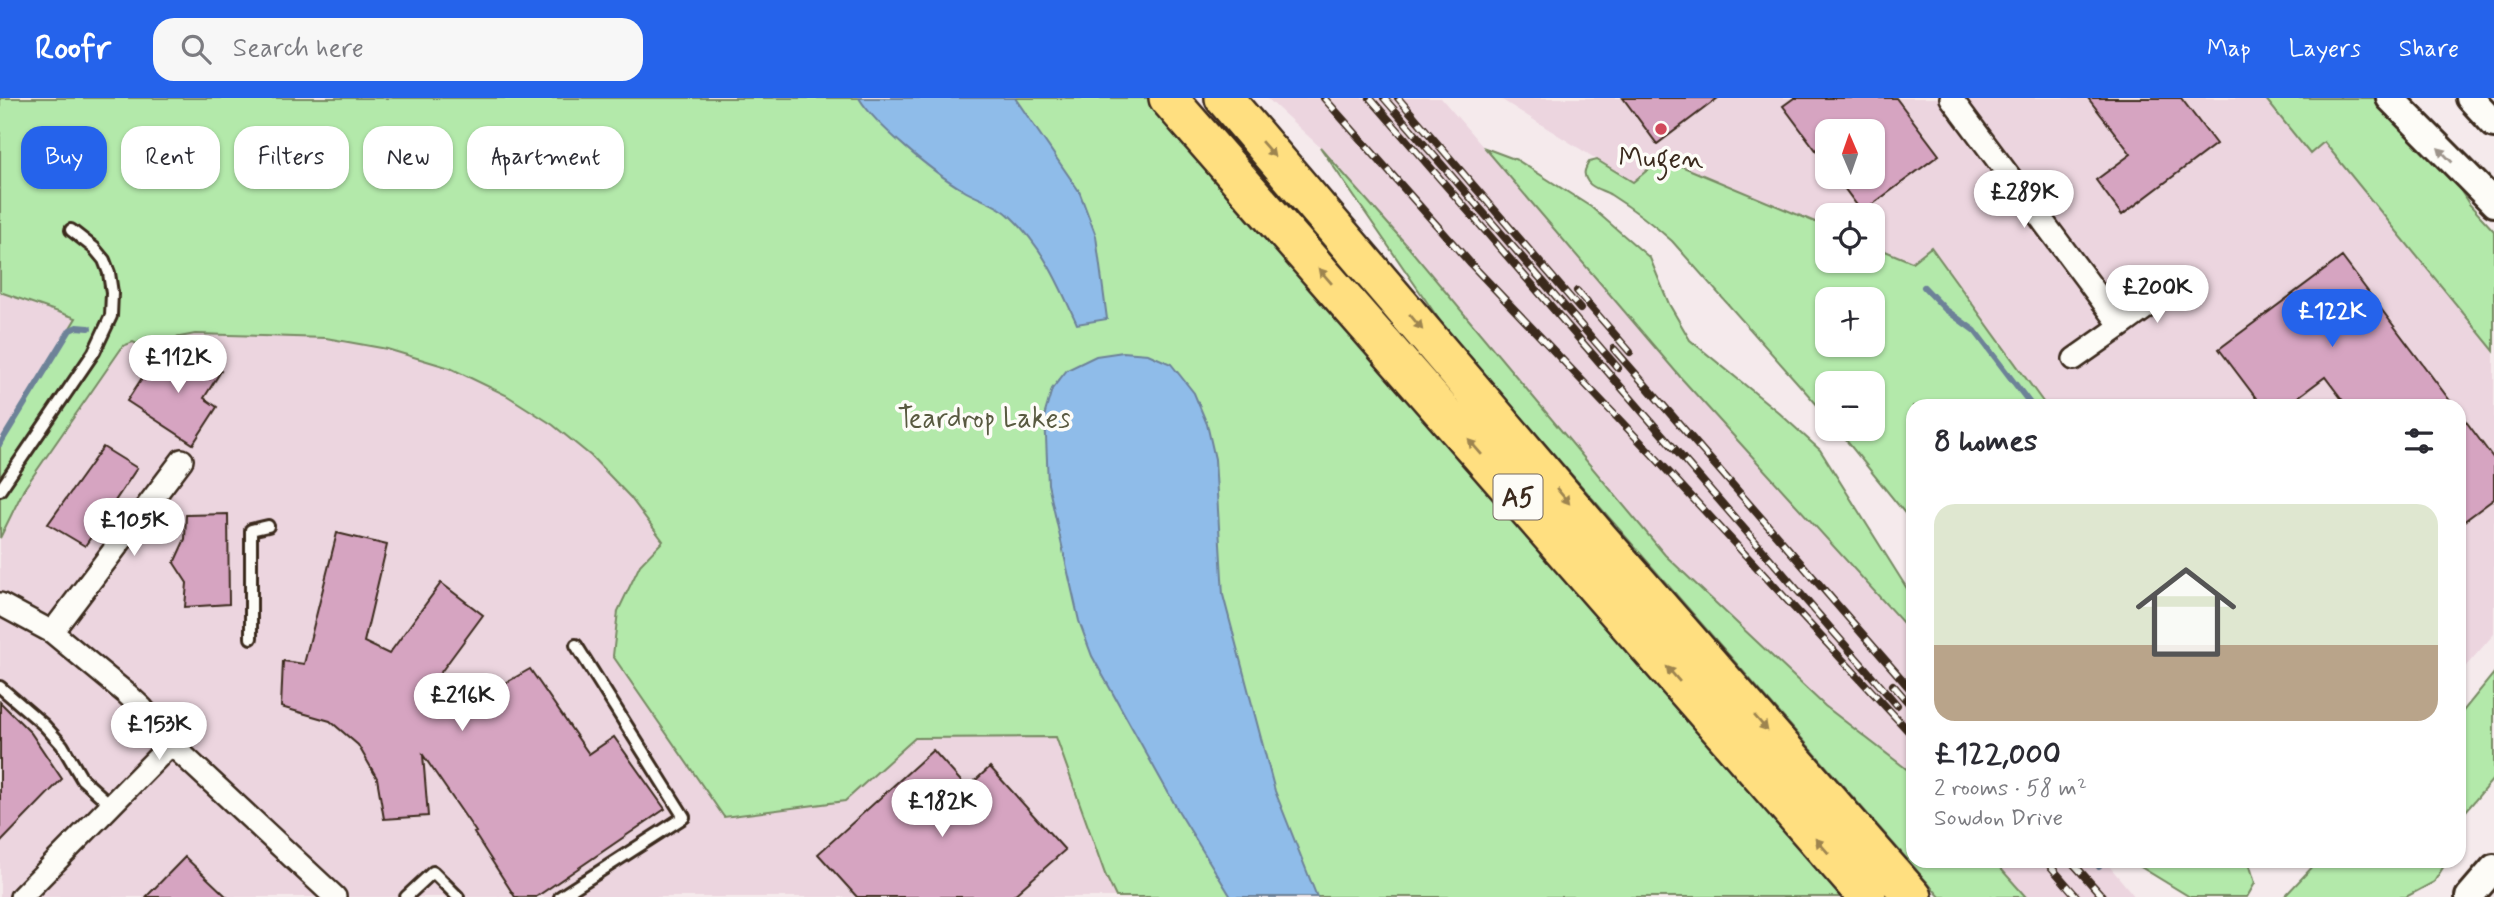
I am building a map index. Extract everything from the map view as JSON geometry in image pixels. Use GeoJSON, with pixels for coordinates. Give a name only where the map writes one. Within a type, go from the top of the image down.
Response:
{"type":"FeatureCollection","features":[{"type":"Feature","properties":{"kind":"highway","name":"A5"},"geometry":{"type":"LineString","coordinates":[[1168,98],[1867,897]]}},
{"type":"Feature","properties":{"kind":"highway","name":"A5"},"geometry":{"type":"LineString","coordinates":[[1223,98],[1598,537],[1913,897]]}},
{"type":"Feature","properties":{"kind":"street"},"geometry":{"type":"LineString","coordinates":[[1951,98],[2120,326]]}},
{"type":"Feature","properties":{"kind":"street"},"geometry":{"type":"LineString","coordinates":[[2390,98],[2494,203]]}},
{"type":"Feature","properties":{"kind":"street"},"geometry":{"type":"LineString","coordinates":[[2470,98],[2494,124]]}},
{"type":"Feature","properties":{"kind":"street"},"geometry":{"type":"LineString","coordinates":[[2074,359],[2169,291]]}},
{"type":"Feature","properties":{"kind":"street"},"geometry":{"type":"LineString","coordinates":[[52,632],[182,460]]}},
{"type":"Feature","properties":{"kind":"street"},"geometry":{"type":"LineString","coordinates":[[0,604],[52,632],[142,708],[171,744],[335,897]]}},
{"type":"Feature","properties":{"kind":"street"},"geometry":{"type":"LineString","coordinates":[[21,897],[171,744]]}},
{"type":"Feature","properties":{"kind":"street"},"geometry":{"type":"LineString","coordinates":[[2469,897],[2494,868]]}},
{"type":"Feature","properties":{"kind":"lane"},"geometry":{"type":"LineString","coordinates":[[0,490],[94,352],[111,316],[112,293],[104,260],[94,248],[71,230]]}},
{"type":"Feature","properties":{"kind":"lane"},"geometry":{"type":"LineString","coordinates":[[251,638],[251,530],[268,526]]}},
{"type":"Feature","properties":{"kind":"lane"},"geometry":{"type":"LineString","coordinates":[[560,897],[684,817],[576,645]]}},
{"type":"Feature","properties":{"kind":"lane"},"geometry":{"type":"LineString","coordinates":[[0,687],[44,725],[62,745],[82,779],[111,805]]}},
{"type":"Feature","properties":{"kind":"lane"},"geometry":{"type":"LineString","coordinates":[[406,897],[433,872],[458,897]]}},
{"type":"Feature","properties":{"kind":"shaded area"},"geometry":{"type":"Polygon","coordinates":[[[1267,98],[1441,98],[1682,379],[1906,626],[1906,769],[1825,706],[1665,555],[1404,242],[1320,147],[1267,98]]]}},
{"type":"Feature","properties":{"kind":"shaded area"},"geometry":{"type":"Polygon","coordinates":[[[1499,98],[2291,98],[2494,340],[2494,634],[2466,666],[2466,399],[2041,399],[1931,248],[1912,262],[1885,251],[1885,203],[1815,203],[1815,222],[1662,158],[1633,182],[1499,98]]]}},
{"type":"Feature","properties":{"kind":"shaded area"},"geometry":{"type":"Polygon","coordinates":[[[0,283],[139,345],[195,334],[326,338],[387,349],[450,368],[507,395],[553,425],[591,456],[630,497],[663,542],[640,565],[845,801],[915,738],[1056,737],[1105,874],[1116,897],[0,897],[0,283]]]}},
{"type":"Feature","properties":{"kind":"shaded area"},"geometry":{"type":"Polygon","coordinates":[[[2000,868],[2111,868],[2135,897],[2026,897],[2000,868]]]}},
{"type":"Feature","properties":{"kind":"green space","name":"Teardrop Lakes"},"geometry":{"type":"Polygon","coordinates":[[[0,98],[1168,98],[1867,897],[1116,897],[1105,874],[1056,737],[915,738],[845,801],[724,817],[613,656],[618,611],[640,565],[663,541],[630,497],[591,456],[553,425],[506,395],[450,368],[387,349],[326,338],[195,334],[139,345],[133,342],[123,346],[24,489],[0,538],[0,442],[76,318],[0,292],[0,98]]]}},
{"type":"Feature","properties":{"kind":"green space"},"geometry":{"type":"Polygon","coordinates":[[[2265,98],[2381,98],[2444,164],[2469,204],[2494,231],[2494,351],[2324,142],[2310,154],[2265,98]]]}},
{"type":"Feature","properties":{"kind":"green space"},"geometry":{"type":"Polygon","coordinates":[[[1320,147],[1404,242],[1665,555],[1825,706],[1906,769],[1906,858],[1449,334],[1320,147]]]}},
{"type":"Feature","properties":{"kind":"green space"},"geometry":{"type":"Polygon","coordinates":[[[1485,148],[1517,160],[1591,207],[1650,258],[1669,304],[1690,340],[1820,450],[1906,587],[1906,626],[1682,379],[1485,148]]]}},
{"type":"Feature","properties":{"kind":"green space"},"geometry":{"type":"Polygon","coordinates":[[[1662,158],[1815,222],[1815,273],[1885,273],[1885,251],[1912,262],[1931,247],[2041,399],[1906,399],[1906,515],[1847,441],[1885,441],[1885,371],[1815,371],[1815,402],[1672,241],[1627,206],[1590,184],[1585,176],[1589,162],[1597,160],[1633,182],[1662,158]]]}},
{"type":"Feature","properties":{"kind":"green space"},"geometry":{"type":"Polygon","coordinates":[[[2494,673],[2494,778],[2466,811],[2466,707],[2494,673]]]}},
{"type":"Feature","properties":{"kind":"green space"},"geometry":{"type":"Polygon","coordinates":[[[1915,868],[2000,868],[2026,897],[1940,897],[1915,868]]]}},
{"type":"Feature","properties":{"kind":"green space"},"geometry":{"type":"Polygon","coordinates":[[[2142,868],[2251,868],[2255,883],[2247,897],[2190,897],[2142,868]]]}},
{"type":"Feature","properties":{"kind":"green space"},"geometry":{"type":"Polygon","coordinates":[[[2311,868],[2443,868],[2434,882],[2406,897],[2284,897],[2311,868]]]}},
{"type":"Feature","properties":{"kind":"water","name":"Teardrop Lakes"},"geometry":{"type":"Polygon","coordinates":[[[859,98],[1015,98],[1079,191],[1096,236],[1107,319],[1077,324],[1049,267],[1022,228],[1005,212],[963,190],[922,161],[878,122],[859,98]]]}},
{"type":"Feature","properties":{"kind":"water","name":"Teardrop Lakes"},"geometry":{"type":"Polygon","coordinates":[[[1123,352],[1148,354],[1171,364],[1194,393],[1207,424],[1215,459],[1223,595],[1275,791],[1317,897],[1231,897],[1179,812],[1092,656],[1079,621],[1048,484],[1045,413],[1052,389],[1067,370],[1096,356],[1123,352]]]}},
{"type":"Feature","properties":{"kind":"building","name":"Mugen"},"geometry":{"type":"Polygon","coordinates":[[[1623,98],[1718,98],[1657,144],[1623,98]]]}},
{"type":"Feature","properties":{"kind":"building"},"geometry":{"type":"Polygon","coordinates":[[[1794,98],[1896,98],[1939,155],[1874,203],[1855,203],[1845,189],[1885,189],[1885,119],[1815,119],[1815,149],[1783,106],[1794,98]]]}},
{"type":"Feature","properties":{"kind":"building"},"geometry":{"type":"Polygon","coordinates":[[[2088,98],[2181,98],[2216,144],[2122,215],[2096,180],[2131,154],[2088,98]]]}},
{"type":"Feature","properties":{"kind":"building"},"geometry":{"type":"Polygon","coordinates":[[[2342,257],[2449,399],[2342,399],[2325,377],[2295,399],[2257,399],[2219,349],[2342,257]]]}},
{"type":"Feature","properties":{"kind":"building"},"geometry":{"type":"Polygon","coordinates":[[[183,347],[221,371],[204,398],[217,407],[193,444],[127,401],[151,364],[166,373],[183,347]]]}},
{"type":"Feature","properties":{"kind":"building"},"geometry":{"type":"Polygon","coordinates":[[[2466,421],[2494,459],[2494,499],[2466,520],[2466,421]]]}},
{"type":"Feature","properties":{"kind":"building"},"geometry":{"type":"Polygon","coordinates":[[[103,447],[137,468],[85,546],[48,524],[103,447]]]}},
{"type":"Feature","properties":{"kind":"building"},"geometry":{"type":"Polygon","coordinates":[[[228,514],[229,604],[185,607],[187,583],[174,563],[185,539],[186,515],[228,514]]]}},
{"type":"Feature","properties":{"kind":"building"},"geometry":{"type":"Polygon","coordinates":[[[337,533],[387,545],[364,642],[389,654],[441,583],[483,615],[430,687],[458,710],[530,669],[589,754],[614,737],[665,809],[536,897],[515,897],[474,833],[476,832],[423,755],[428,816],[384,819],[377,778],[358,745],[330,721],[281,707],[283,661],[304,664],[337,533]]]}},
{"type":"Feature","properties":{"kind":"building"},"geometry":{"type":"Polygon","coordinates":[[[0,702],[31,733],[62,779],[0,843],[0,702]]]}},
{"type":"Feature","properties":{"kind":"building"},"geometry":{"type":"Polygon","coordinates":[[[933,750],[967,788],[990,767],[1065,850],[1012,897],[857,897],[818,854],[933,750]]]}},
{"type":"Feature","properties":{"kind":"building"},"geometry":{"type":"Polygon","coordinates":[[[185,857],[227,897],[146,897],[185,857]]]}},
{"type":"Feature","properties":{"kind":"waterway"},"geometry":{"type":"LineString","coordinates":[[1924,287],[1945,309],[1975,331],[2027,399]]}},
{"type":"Feature","properties":{"kind":"waterway"},"geometry":{"type":"LineString","coordinates":[[0,444],[70,330],[77,327],[89,328]]}},
{"type":"Feature","properties":{"kind":"railway"},"geometry":{"type":"LineString","coordinates":[[1324,98],[1471,264],[1651,453],[1906,728]]}},
{"type":"Feature","properties":{"kind":"railway"},"geometry":{"type":"LineString","coordinates":[[1370,98],[1897,705]]}},
{"type":"Feature","properties":{"kind":"railway"},"geometry":{"type":"LineString","coordinates":[[1384,98],[1618,368]]}},
{"type":"Feature","properties":{"kind":"railway"},"geometry":{"type":"LineString","coordinates":[[1398,98],[1580,309]]}},
{"type":"Feature","properties":{"kind":"railway"},"geometry":{"type":"LineString","coordinates":[[1577,291],[1630,352]]}},
{"type":"Feature","properties":{"kind":"railway"},"geometry":{"type":"LineString","coordinates":[[1614,349],[1906,684]]}},
{"type":"Feature","properties":{"kind":"railway"},"geometry":{"type":"LineString","coordinates":[[1893,685],[1906,700]]}},
{"type":"Feature","properties":{"kind":"railway"},"geometry":{"type":"LineString","coordinates":[[2052,868],[2077,897]]}},
{"type":"Feature","properties":{"kind":"railway"},"geometry":{"type":"LineString","coordinates":[[2077,868],[2103,897]]}},
{"type":"Feature","properties":{"kind":"place","name":"Mugen"},"geometry":{"type":"Point","coordinates":[1661,129]}}]}
